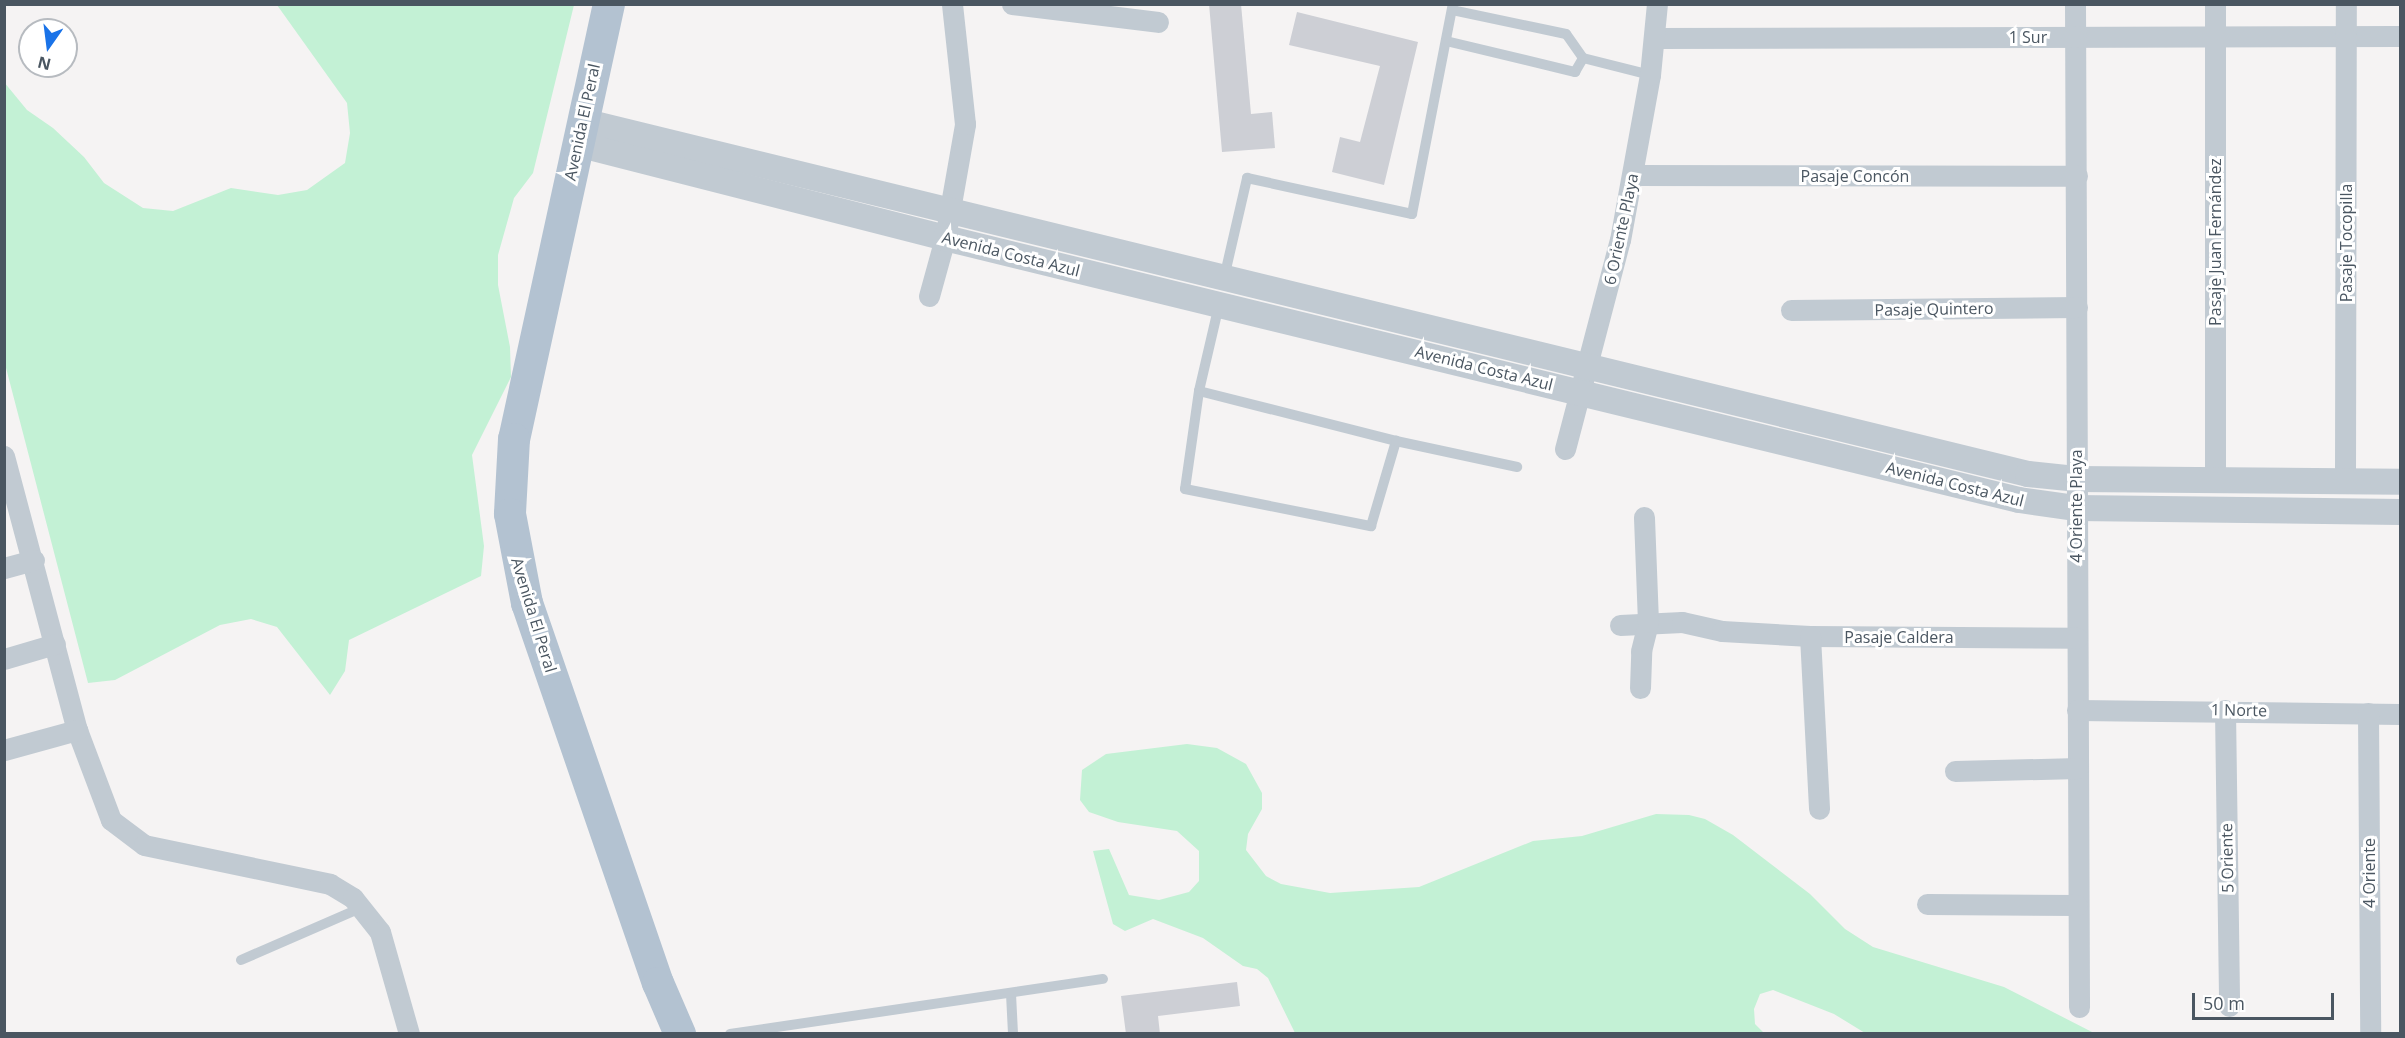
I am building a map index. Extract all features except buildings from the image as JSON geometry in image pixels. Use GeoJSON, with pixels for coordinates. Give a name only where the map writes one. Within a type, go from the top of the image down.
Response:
{"type":"FeatureCollection","features":[{"type":"Feature","properties":{"kind":"main road","name":"Avenida El Peral"},"geometry":{"type":"LineString","coordinates":[[609,4],[514,439],[510,492],[512,536],[527,603],[658,983],[680,1034]]}},
{"type":"Feature","properties":{"kind":"street"},"geometry":{"type":"LineString","coordinates":[[929,296],[945,238],[965,124],[952,4]]}},
{"type":"Feature","properties":{"kind":"street"},"geometry":{"type":"LineString","coordinates":[[1012,4],[1158,22]]}},
{"type":"Feature","properties":{"kind":"street","name":"6 Oriente Playa"},"geometry":{"type":"LineString","coordinates":[[1565,449],[1586,380],[1633,175],[1655,38],[1656,4]]}},
{"type":"Feature","properties":{"kind":"street","name":"4 Oriente Playa"},"geometry":{"type":"LineString","coordinates":[[2075,4],[2078,176],[2076,508],[2079,1006]]}},
{"type":"Feature","properties":{"kind":"street","name":"Pasaje Juan Fernández"},"geometry":{"type":"LineString","coordinates":[[2215,4],[2215,480]]}},
{"type":"Feature","properties":{"kind":"street","name":"Pasaje Tocopilla"},"geometry":{"type":"LineString","coordinates":[[2345,481],[2346,4]]}},
{"type":"Feature","properties":{"kind":"street","name":"1 Sur"},"geometry":{"type":"LineString","coordinates":[[1655,38],[2400,36]]}},
{"type":"Feature","properties":{"kind":"street","name":"Avenida Costa Azul"},"geometry":{"type":"LineString","coordinates":[[580,132],[950,210],[1224,278],[2019,500],[2076,508],[2400,512]]}},
{"type":"Feature","properties":{"kind":"street","name":"Avenida Costa Azul"},"geometry":{"type":"LineString","coordinates":[[580,132],[945,238],[1220,304],[2008,470],[2076,479],[2400,482]]}},
{"type":"Feature","properties":{"kind":"street","name":"Pasaje Concón"},"geometry":{"type":"LineString","coordinates":[[1633,175],[2078,176]]}},
{"type":"Feature","properties":{"kind":"street","name":"Pasaje Quintero"},"geometry":{"type":"LineString","coordinates":[[1791,310],[2077,307]]}},
{"type":"Feature","properties":{"kind":"street"},"geometry":{"type":"LineString","coordinates":[[4,456],[34,560],[77,730],[104,808],[131,839],[158,849],[330,884],[363,907],[385,947],[409,1034]]}},
{"type":"Feature","properties":{"kind":"street"},"geometry":{"type":"LineString","coordinates":[[1640,688],[1641,651],[1648,622],[1644,517]]}},
{"type":"Feature","properties":{"kind":"street"},"geometry":{"type":"LineString","coordinates":[[4,568],[34,560]]}},
{"type":"Feature","properties":{"kind":"street","name":"Pasaje Caldera"},"geometry":{"type":"LineString","coordinates":[[1620,625],[1682,622],[1722,630],[1810,636],[2077,638]]}},
{"type":"Feature","properties":{"kind":"street"},"geometry":{"type":"LineString","coordinates":[[1810,636],[1819,809]]}},
{"type":"Feature","properties":{"kind":"street"},"geometry":{"type":"LineString","coordinates":[[4,659],[55,644]]}},
{"type":"Feature","properties":{"kind":"street","name":"1 Norte"},"geometry":{"type":"LineString","coordinates":[[2077,710],[2225,710],[2400,714]]}},
{"type":"Feature","properties":{"kind":"street","name":"5 Oriente"},"geometry":{"type":"LineString","coordinates":[[2225,710],[2229,1006]]}},
{"type":"Feature","properties":{"kind":"street","name":"4 Oriente"},"geometry":{"type":"LineString","coordinates":[[2368,713],[2370,1034]]}},
{"type":"Feature","properties":{"kind":"street"},"geometry":{"type":"LineString","coordinates":[[4,750],[77,730]]}},
{"type":"Feature","properties":{"kind":"street"},"geometry":{"type":"LineString","coordinates":[[1955,771],[2078,768]]}},
{"type":"Feature","properties":{"kind":"street"},"geometry":{"type":"LineString","coordinates":[[1927,904],[2077,905]]}},
{"type":"Feature","properties":{"kind":"lane"},"geometry":{"type":"LineString","coordinates":[[1224,278],[1247,178],[1412,214],[1452,7],[1566,34],[1583,58],[1650,75]]}},
{"type":"Feature","properties":{"kind":"lane"},"geometry":{"type":"LineString","coordinates":[[1446,41],[1575,72],[1583,58]]}},
{"type":"Feature","properties":{"kind":"lane"},"geometry":{"type":"LineString","coordinates":[[1220,304],[1199,391],[1185,489],[1371,526],[1396,441]]}},
{"type":"Feature","properties":{"kind":"lane"},"geometry":{"type":"LineString","coordinates":[[1199,391],[1396,441],[1517,467]]}},
{"type":"Feature","properties":{"kind":"lane"},"geometry":{"type":"LineString","coordinates":[[241,960],[363,907]]}},
{"type":"Feature","properties":{"kind":"lane"},"geometry":{"type":"LineString","coordinates":[[730,1034],[1103,979]]}},
{"type":"Feature","properties":{"kind":"lane"},"geometry":{"type":"LineString","coordinates":[[1011,994],[1013,1034]]}},
{"type":"Feature","properties":{"kind":"green space"},"geometry":{"type":"Polygon","coordinates":[[[277,5],[574,5],[533,173],[514,198],[498,255],[498,285],[510,347],[511,377],[472,455],[484,546],[481,576],[349,640],[345,671],[330,695],[277,627],[251,619],[220,625],[115,680],[88,683],[5,364],[4,82],[27,110],[53,128],[84,157],[104,183],[143,208],[173,211],[231,188],[278,195],[307,190],[345,163],[350,133],[347,103],[277,5]]]}},
{"type":"Feature","properties":{"kind":"green space"},"geometry":{"type":"Polygon","coordinates":[[[1187,744],[1217,748],[1246,764],[1262,793],[1262,809],[1248,834],[1246,850],[1266,876],[1281,884],[1330,893],[1419,887],[1533,841],[1582,836],[1656,814],[1689,815],[1705,819],[1733,835],[1810,894],[1845,929],[1873,947],[2004,987],[2094,1033],[1865,1033],[1834,1014],[1773,990],[1760,994],[1754,1009],[1755,1024],[1764,1033],[1295,1033],[1268,978],[1257,969],[1243,966],[1203,938],[1153,919],[1125,931],[1113,924],[1093,851],[1109,849],[1129,895],[1159,900],[1189,892],[1199,881],[1199,851],[1177,831],[1118,822],[1089,812],[1080,800],[1082,770],[1106,754],[1187,744]]]}}]}
